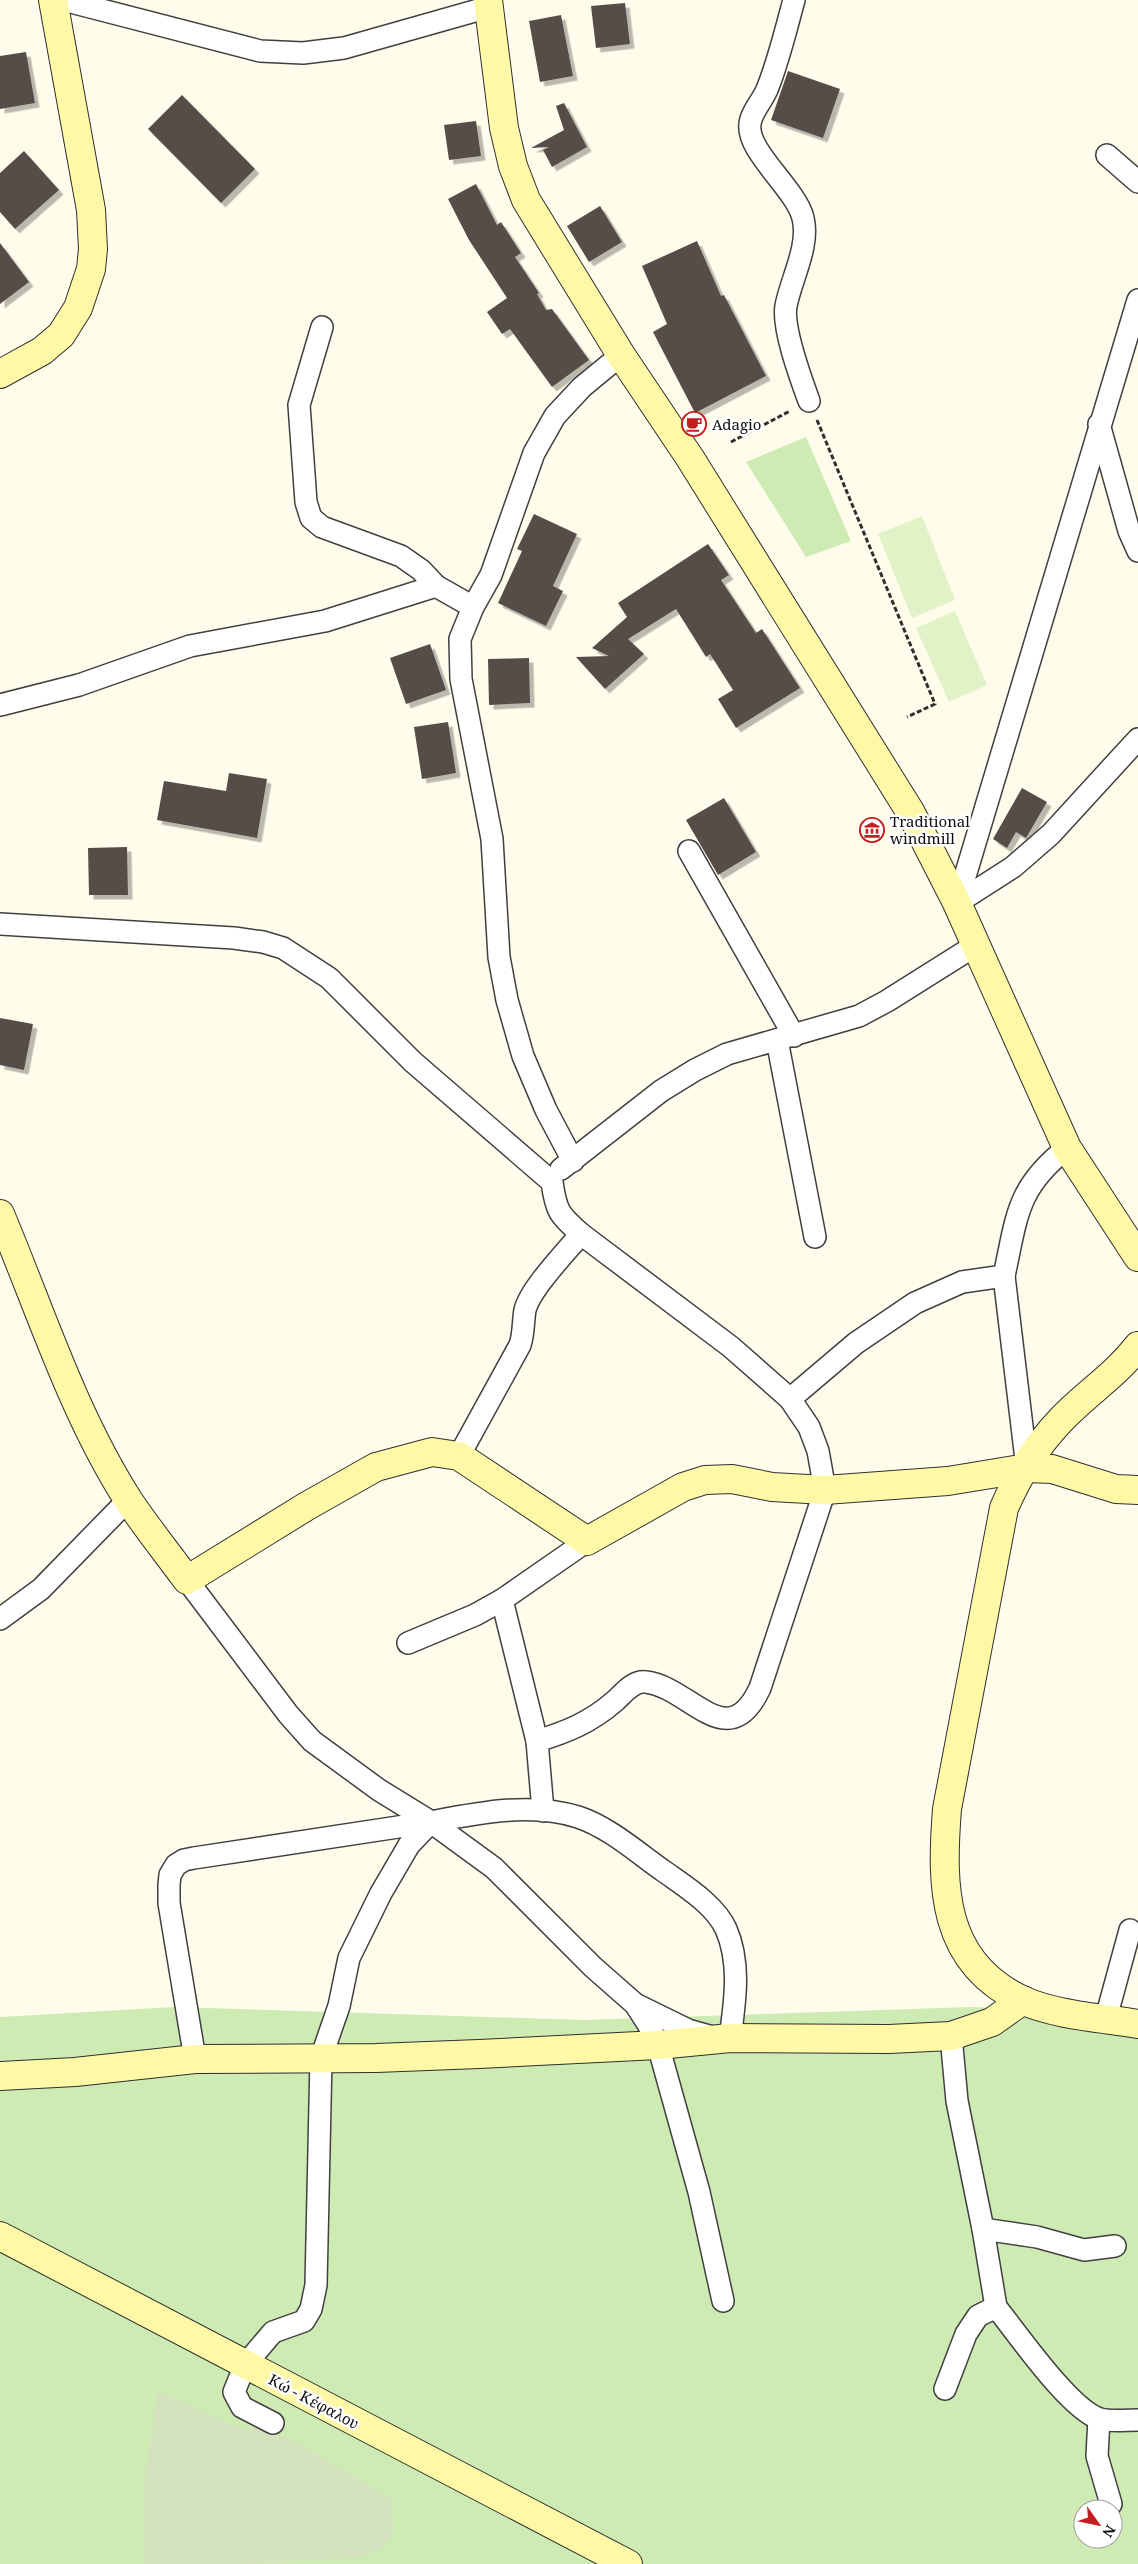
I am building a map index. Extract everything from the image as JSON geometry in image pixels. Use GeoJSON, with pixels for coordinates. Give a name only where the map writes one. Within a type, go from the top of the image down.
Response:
{"type":"FeatureCollection","features":[{"type":"Feature","properties":{"kind":"street"},"geometry":{"type":"LineString","coordinates":[[5,368],[42,352],[69,325],[87,284],[93,249],[91,210],[53,0]]}},
{"type":"Feature","properties":{"kind":"street"},"geometry":{"type":"LineString","coordinates":[[63,0],[260,51],[303,53],[344,48],[489,3],[504,128],[513,166],[526,200],[621,355],[690,458],[911,813],[957,903],[1067,1148],[1138,1257]]}},
{"type":"Feature","properties":{"kind":"street"},"geometry":{"type":"LineString","coordinates":[[794,0],[768,88],[750,124],[752,138],[760,152],[797,200],[804,220],[803,241],[786,306],[786,323],[809,401]]}},
{"type":"Feature","properties":{"kind":"street"},"geometry":{"type":"LineString","coordinates":[[1107,155],[1138,182]]}},
{"type":"Feature","properties":{"kind":"street"},"geometry":{"type":"LineString","coordinates":[[957,903],[1030,666],[1099,424],[1138,300]]}},
{"type":"Feature","properties":{"kind":"street"},"geometry":{"type":"LineString","coordinates":[[322,328],[299,405],[306,502],[311,518],[322,527],[401,556],[421,570],[436,586],[473,607]]}},
{"type":"Feature","properties":{"kind":"street"},"geometry":{"type":"LineString","coordinates":[[573,1161],[546,1110],[523,1056],[507,1000],[499,957],[492,839],[461,679],[460,639],[473,607],[491,575],[534,453],[555,416],[582,387],[621,355]]}},
{"type":"Feature","properties":{"kind":"street"},"geometry":{"type":"LineString","coordinates":[[1099,424],[1128,531],[1138,551]]}},
{"type":"Feature","properties":{"kind":"street"},"geometry":{"type":"LineString","coordinates":[[0,704],[79,685],[190,646],[325,621],[436,586]]}},
{"type":"Feature","properties":{"kind":"street"},"geometry":{"type":"LineString","coordinates":[[957,903],[1013,866],[1051,834],[1138,739]]}},
{"type":"Feature","properties":{"kind":"street"},"geometry":{"type":"LineString","coordinates":[[689,851],[785,1038],[815,1237]]}},
{"type":"Feature","properties":{"kind":"street"},"geometry":{"type":"LineString","coordinates":[[0,924],[234,938],[263,942],[283,948],[329,978],[413,1062],[552,1182]]}},
{"type":"Feature","properties":{"kind":"street"},"geometry":{"type":"LineString","coordinates":[[537,1741],[567,1732],[590,1720],[629,1687],[644,1681],[658,1684],[707,1712],[725,1718],[740,1717],[752,1707],[760,1688],[825,1490],[818,1451],[809,1427],[790,1398],[732,1347],[581,1234],[560,1215],[554,1199],[552,1182],[562,1168],[661,1092],[695,1070],[727,1054],[858,1016],[887,1001],[976,945]]}},
{"type":"Feature","properties":{"kind":"street"},"geometry":{"type":"LineString","coordinates":[[1027,1468],[1004,1276],[1018,1212],[1024,1197],[1033,1180],[1047,1164],[1067,1148]]}},
{"type":"Feature","properties":{"kind":"street"},"geometry":{"type":"LineString","coordinates":[[0,1214],[70,1388],[128,1500],[288,1714],[312,1741],[379,1790],[431,1822],[494,1868],[593,1967],[635,2004],[682,2027],[724,2038]]}},
{"type":"Feature","properties":{"kind":"street"},"geometry":{"type":"LineString","coordinates":[[458,1456],[520,1345],[525,1327],[525,1310],[531,1296],[581,1234]]}},
{"type":"Feature","properties":{"kind":"street"},"geometry":{"type":"LineString","coordinates":[[790,1398],[856,1343],[915,1303],[962,1282],[1004,1276]]}},
{"type":"Feature","properties":{"kind":"street"},"geometry":{"type":"LineString","coordinates":[[1138,1346],[1122,1367],[1060,1421],[1041,1445],[1014,1486],[1004,1508],[947,1809],[944,1852],[946,1901],[955,1930],[970,1958],[994,1984],[1023,2000],[1062,2011],[1138,2024]]}},
{"type":"Feature","properties":{"kind":"street"},"geometry":{"type":"LineString","coordinates":[[187,1580],[307,1506],[376,1467],[432,1452],[458,1456],[587,1541]]}},
{"type":"Feature","properties":{"kind":"street"},"geometry":{"type":"LineString","coordinates":[[408,1643],[475,1615],[502,1600],[587,1541],[683,1487],[705,1480],[732,1479],[780,1488],[825,1490],[948,1481],[1027,1468],[1052,1469],[1116,1489],[1138,1490]]}},
{"type":"Feature","properties":{"kind":"street"},"geometry":{"type":"LineString","coordinates":[[0,1619],[41,1589],[128,1500]]}},
{"type":"Feature","properties":{"kind":"street"},"geometry":{"type":"LineString","coordinates":[[502,1600],[537,1741],[543,1811]]}},
{"type":"Feature","properties":{"kind":"street"},"geometry":{"type":"LineString","coordinates":[[195,2059],[169,1903],[170,1875],[176,1865],[184,1860],[194,1858],[431,1822],[488,1811],[543,1811],[579,1817],[619,1839],[709,1907],[725,1927],[731,1944],[736,1976],[724,2038]]}},
{"type":"Feature","properties":{"kind":"street"},"geometry":{"type":"LineString","coordinates":[[273,2423],[242,2407],[234,2392],[245,2365],[273,2332],[304,2320],[311,2309],[316,2285],[321,2058],[339,2006],[349,1958],[381,1894],[409,1845],[431,1822]]}},
{"type":"Feature","properties":{"kind":"street"},"geometry":{"type":"LineString","coordinates":[[1106,2018],[1130,1930]]}},
{"type":"Feature","properties":{"kind":"street"},"geometry":{"type":"LineString","coordinates":[[0,2076],[75,2072],[195,2059],[414,2056],[658,2045],[724,2038],[889,2039],[951,2036],[992,2022],[1023,2000]]}},
{"type":"Feature","properties":{"kind":"street"},"geometry":{"type":"LineString","coordinates":[[635,2004],[648,2024],[658,2045],[699,2192],[723,2301]]}},
{"type":"Feature","properties":{"kind":"street"},"geometry":{"type":"LineString","coordinates":[[951,2036],[957,2101],[983,2229],[996,2307],[1054,2381],[1079,2405],[1099,2418],[1138,2420]]}},
{"type":"Feature","properties":{"kind":"street"},"geometry":{"type":"LineString","coordinates":[[983,2229],[1037,2237],[1084,2250],[1115,2246]]}},
{"type":"Feature","properties":{"kind":"street","name":"Κώ - Κέφαλου"},"geometry":{"type":"LineString","coordinates":[[0,2236],[628,2564]]}},
{"type":"Feature","properties":{"kind":"street"},"geometry":{"type":"LineString","coordinates":[[946,2389],[966,2334],[978,2316],[996,2307]]}},
{"type":"Feature","properties":{"kind":"street"},"geometry":{"type":"LineString","coordinates":[[1099,2418],[1097,2456],[1110,2499]]}},
{"type":"Feature","properties":{"kind":"path"},"geometry":{"type":"LineString","coordinates":[[731,442],[809,401],[934,704],[907,717]]}},
{"type":"Feature","properties":{"kind":"green space"},"geometry":{"type":"Polygon","coordinates":[[[806,437],[851,541],[806,557],[746,462],[806,437]]]}},
{"type":"Feature","properties":{"kind":"green space"},"geometry":{"type":"Polygon","coordinates":[[[922,516],[955,600],[912,618],[878,534],[922,516]]]}},
{"type":"Feature","properties":{"kind":"green space"},"geometry":{"type":"Polygon","coordinates":[[[955,611],[987,685],[949,702],[916,628],[955,611]]]}},
{"type":"Feature","properties":{"kind":"green space"},"geometry":{"type":"Polygon","coordinates":[[[174,2007],[585,2020],[971,2007],[1138,2013],[1138,2564],[0,2564],[0,2017],[174,2007]]]}},
{"type":"Feature","properties":{"kind":"green space"},"geometry":{"type":"Polygon","coordinates":[[[158,2391],[242,2429],[254,2428],[284,2435],[391,2498],[394,2532],[381,2549],[361,2558],[239,2564],[145,2564],[145,2477],[158,2391]]]}},
{"type":"Feature","properties":{"kind":"building"},"geometry":{"type":"Polygon","coordinates":[[[625,3],[630,44],[596,48],[591,6],[625,3]]]}},
{"type":"Feature","properties":{"kind":"building"},"geometry":{"type":"Polygon","coordinates":[[[561,15],[573,76],[540,82],[529,21],[561,15]]]}},
{"type":"Feature","properties":{"kind":"building"},"geometry":{"type":"Polygon","coordinates":[[[26,52],[35,103],[0,109],[0,56],[26,52]]]}},
{"type":"Feature","properties":{"kind":"building"},"geometry":{"type":"Polygon","coordinates":[[[788,71],[840,89],[823,138],[771,120],[788,71]]]}},
{"type":"Feature","properties":{"kind":"building"},"geometry":{"type":"Polygon","coordinates":[[[182,95],[255,169],[221,203],[148,129],[182,95]]]}},
{"type":"Feature","properties":{"kind":"building"},"geometry":{"type":"Polygon","coordinates":[[[564,103],[587,147],[552,167],[543,150],[549,147],[531,148],[564,130],[556,106],[564,103]]]}},
{"type":"Feature","properties":{"kind":"building"},"geometry":{"type":"Polygon","coordinates":[[[476,121],[481,156],[449,160],[444,125],[476,121]]]}},
{"type":"Feature","properties":{"kind":"building"},"geometry":{"type":"Polygon","coordinates":[[[24,151],[59,190],[15,229],[0,212],[0,173],[24,151]]]}},
{"type":"Feature","properties":{"kind":"building"},"geometry":{"type":"Polygon","coordinates":[[[476,184],[497,225],[501,222],[521,253],[515,257],[539,293],[537,294],[546,310],[552,309],[589,360],[552,387],[510,329],[502,334],[487,312],[507,298],[469,240],[448,199],[476,184]]]}},
{"type":"Feature","properties":{"kind":"building"},"geometry":{"type":"Polygon","coordinates":[[[600,206],[622,242],[589,262],[567,226],[600,206]]]}},
{"type":"Feature","properties":{"kind":"building"},"geometry":{"type":"Polygon","coordinates":[[[697,241],[721,296],[724,295],[766,376],[695,413],[653,332],[667,324],[642,266],[697,241]]]}},
{"type":"Feature","properties":{"kind":"building"},"geometry":{"type":"Polygon","coordinates":[[[0,243],[29,282],[0,304],[0,243]]]}},
{"type":"Feature","properties":{"kind":"building"},"geometry":{"type":"Polygon","coordinates":[[[534,514],[577,534],[553,586],[563,591],[546,626],[498,603],[522,551],[517,549],[534,514]]]}},
{"type":"Feature","properties":{"kind":"building"},"geometry":{"type":"Polygon","coordinates":[[[708,544],[729,575],[721,580],[756,633],[762,629],[800,688],[736,728],[718,699],[733,690],[710,654],[706,657],[676,609],[628,639],[644,654],[605,689],[576,657],[609,656],[592,648],[627,617],[618,603],[708,544]]]}},
{"type":"Feature","properties":{"kind":"building"},"geometry":{"type":"Polygon","coordinates":[[[430,644],[446,690],[406,704],[390,658],[430,644]]]}},
{"type":"Feature","properties":{"kind":"building"},"geometry":{"type":"Polygon","coordinates":[[[529,658],[530,703],[489,705],[488,659],[529,658]]]}},
{"type":"Feature","properties":{"kind":"building"},"geometry":{"type":"Polygon","coordinates":[[[448,722],[456,773],[422,779],[414,727],[448,722]]]}},
{"type":"Feature","properties":{"kind":"building"},"geometry":{"type":"Polygon","coordinates":[[[229,773],[267,779],[257,838],[157,820],[164,781],[226,791],[229,773]]]}},
{"type":"Feature","properties":{"kind":"building"},"geometry":{"type":"Polygon","coordinates":[[[1022,788],[1047,802],[1026,838],[1016,832],[1007,848],[993,839],[1022,788]]]}},
{"type":"Feature","properties":{"kind":"building"},"geometry":{"type":"Polygon","coordinates":[[[724,798],[756,852],[718,875],[686,820],[724,798]]]}},
{"type":"Feature","properties":{"kind":"building"},"geometry":{"type":"Polygon","coordinates":[[[127,847],[128,895],[89,895],[88,848],[127,847]]]}},
{"type":"Feature","properties":{"kind":"building"},"geometry":{"type":"Polygon","coordinates":[[[0,1018],[33,1024],[24,1070],[0,1065],[0,1018]]]}},
{"type":"Feature","properties":{"kind":"place","name":"Adagio"},"geometry":{"type":"Point","coordinates":[694,424]}},
{"type":"Feature","properties":{"kind":"place","name":"Traditional windmill"},"geometry":{"type":"Point","coordinates":[872,830]}}]}
